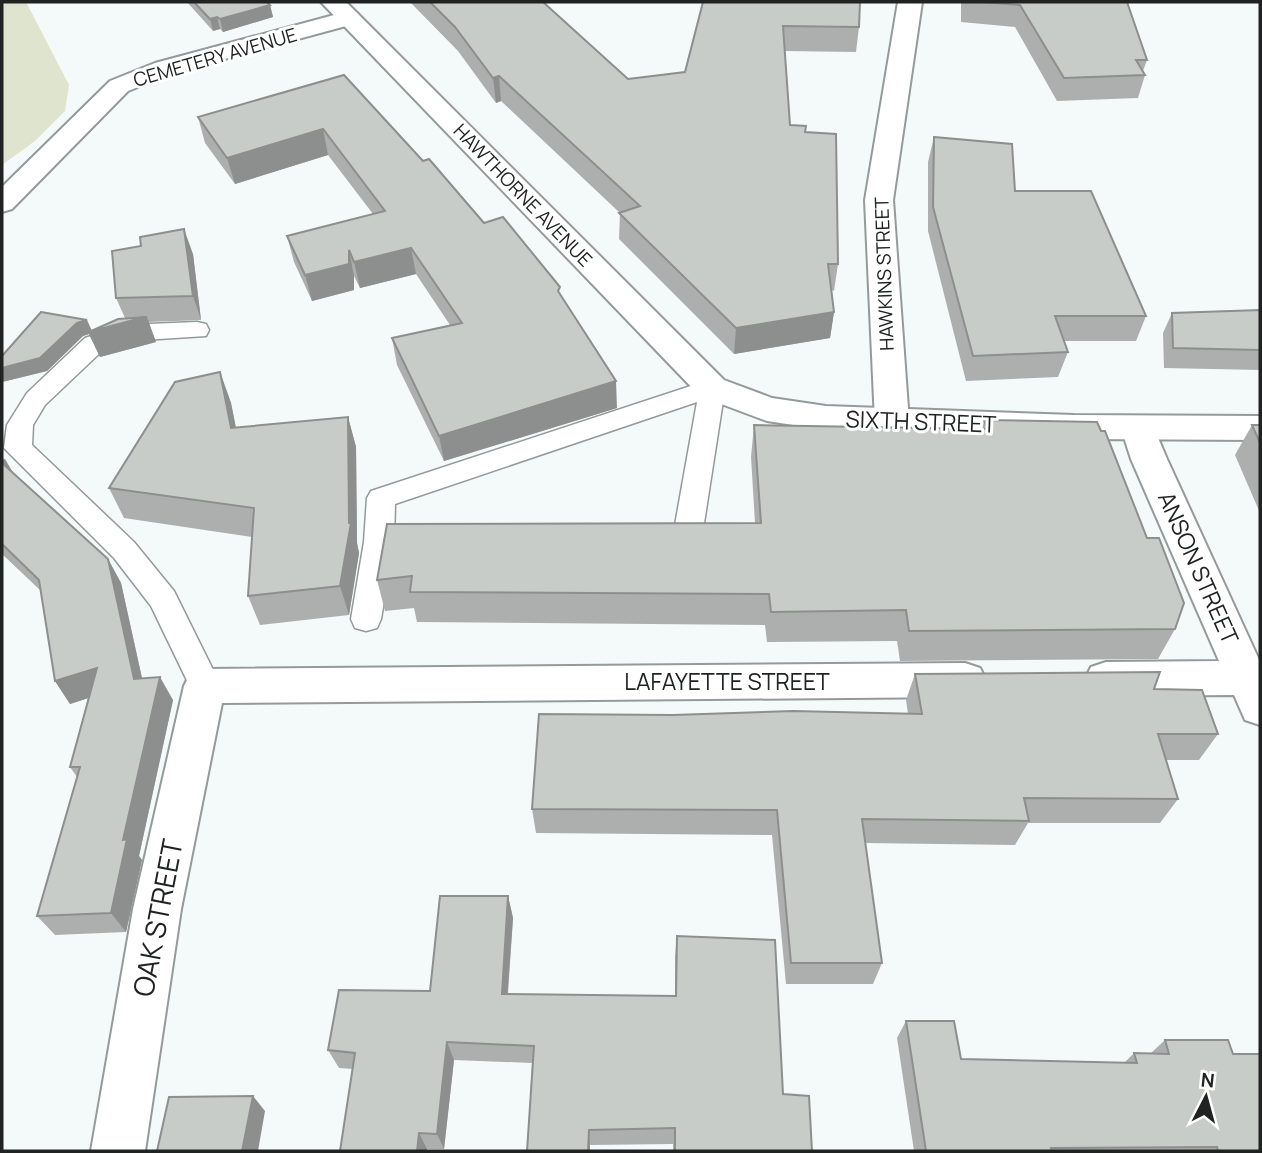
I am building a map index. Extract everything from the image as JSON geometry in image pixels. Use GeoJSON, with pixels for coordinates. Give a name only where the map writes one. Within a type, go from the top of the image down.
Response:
{"type":"FeatureCollection","features":[{"type":"Feature","properties":{"kind":"street","name":"HAWKINS STREET"},"geometry":{"type":"LineString","coordinates":[[892,422],[879,200],[910,2]]}},
{"type":"Feature","properties":{"kind":"street","name":"CEMETERY AVENUE"},"geometry":{"type":"LineString","coordinates":[[2,203],[104,98],[119,86],[164,68],[341,10]]}},
{"type":"Feature","properties":{"kind":"street","name":"HAWTHORNE AVENUE"},"geometry":{"type":"LineString","coordinates":[[341,10],[712,388]]}},
{"type":"Feature","properties":{"kind":"street","name":"SIXTH STREET"},"geometry":{"type":"LineString","coordinates":[[712,388],[767,409],[826,418],[1138,428],[1260,428]]}},
{"type":"Feature","properties":{"kind":"street","name":"ANSON STREET"},"geometry":{"type":"LineString","coordinates":[[1138,428],[1149,459],[1254,692]]}},
{"type":"Feature","properties":{"kind":"street","name":"LAFAYETTE STREET"},"geometry":{"type":"LineString","coordinates":[[205,686],[1007,679]]}},
{"type":"Feature","properties":{"kind":"street"},"geometry":{"type":"LineString","coordinates":[[1063,679],[1254,692]]}},
{"type":"Feature","properties":{"kind":"street","name":"OAK STREET"},"geometry":{"type":"LineString","coordinates":[[118,1151],[157,909],[205,686]]}},
{"type":"Feature","properties":{"kind":"lane"},"geometry":{"type":"LineString","coordinates":[[197,330],[125,333],[94,344],[36,399],[20,425],[18,448],[124,550],[163,599],[205,686]]}},
{"type":"Feature","properties":{"kind":"lane"},"geometry":{"type":"LineString","coordinates":[[366,619],[392,541],[381,498],[712,388],[688,536],[634,537]]}},
{"type":"Feature","properties":{"kind":"green space"},"geometry":{"type":"Polygon","coordinates":[[[2,2],[26,2],[69,85],[65,111],[35,141],[2,165],[2,2]]]}},
{"type":"Feature","properties":{"kind":"building"},"geometry":{"type":"Polygon","coordinates":[[[194,2],[267,2],[270,5],[220,19],[210,19],[194,2]]]}},
{"type":"Feature","properties":{"kind":"building"},"geometry":{"type":"Polygon","coordinates":[[[430,2],[543,2],[628,79],[685,72],[703,2],[860,2],[859,27],[783,26],[790,125],[806,126],[805,132],[836,134],[838,264],[828,264],[834,312],[736,328],[619,213],[640,206],[499,76],[493,78],[455,27],[430,2]]]}},
{"type":"Feature","properties":{"kind":"building"},"geometry":{"type":"Polygon","coordinates":[[[981,2],[1127,2],[1147,60],[1136,60],[1145,75],[1064,78],[1020,5],[981,2]]]}},
{"type":"Feature","properties":{"kind":"building"},"geometry":{"type":"Polygon","coordinates":[[[344,75],[423,161],[429,159],[484,223],[503,217],[560,287],[558,291],[616,381],[439,436],[392,338],[462,323],[411,248],[354,262],[349,250],[349,264],[305,275],[287,236],[385,211],[323,129],[227,158],[198,117],[344,75]]]}},
{"type":"Feature","properties":{"kind":"building"},"geometry":{"type":"Polygon","coordinates":[[[934,137],[1012,144],[1015,191],[1091,191],[1146,316],[1055,316],[1068,352],[973,356],[933,207],[934,137]]]}},
{"type":"Feature","properties":{"kind":"building"},"geometry":{"type":"Polygon","coordinates":[[[184,229],[193,296],[116,298],[112,251],[141,246],[140,237],[184,229]]]}},
{"type":"Feature","properties":{"kind":"building"},"geometry":{"type":"Polygon","coordinates":[[[1260,310],[1260,350],[1173,348],[1172,313],[1260,310]]]}},
{"type":"Feature","properties":{"kind":"building"},"geometry":{"type":"Polygon","coordinates":[[[41,312],[87,320],[77,323],[40,358],[2,368],[2,356],[41,312]]]}},
{"type":"Feature","properties":{"kind":"building"},"geometry":{"type":"Polygon","coordinates":[[[147,317],[141,318],[89,332],[118,319],[147,317]]]}},
{"type":"Feature","properties":{"kind":"building"},"geometry":{"type":"Polygon","coordinates":[[[220,372],[231,428],[348,417],[351,523],[340,586],[248,596],[254,508],[109,488],[175,382],[220,372]]]}},
{"type":"Feature","properties":{"kind":"building"},"geometry":{"type":"Polygon","coordinates":[[[984,420],[1097,422],[1101,431],[1105,431],[1147,538],[1159,538],[1184,603],[1175,629],[909,631],[906,610],[771,612],[769,594],[410,592],[412,576],[377,580],[387,524],[761,523],[754,425],[987,429],[984,420]]]}},
{"type":"Feature","properties":{"kind":"building"},"geometry":{"type":"Polygon","coordinates":[[[1252,425],[1260,425],[1260,443],[1252,425]]]}},
{"type":"Feature","properties":{"kind":"building"},"geometry":{"type":"Polygon","coordinates":[[[2,463],[108,559],[134,679],[160,677],[123,840],[127,839],[111,913],[37,916],[80,767],[70,767],[97,668],[55,681],[39,580],[2,544],[2,463]]]}},
{"type":"Feature","properties":{"kind":"building"},"geometry":{"type":"Polygon","coordinates":[[[1160,672],[1154,689],[1202,690],[1218,734],[1158,734],[1178,799],[1024,798],[1029,821],[862,819],[882,963],[791,963],[777,810],[532,809],[539,714],[673,715],[793,711],[922,714],[915,674],[1160,672]]]}},
{"type":"Feature","properties":{"kind":"building"},"geometry":{"type":"Polygon","coordinates":[[[440,896],[508,896],[502,994],[676,996],[677,936],[775,940],[783,1094],[809,1096],[812,1151],[675,1151],[675,1128],[589,1130],[588,1151],[527,1151],[534,1046],[447,1042],[437,1134],[419,1133],[417,1151],[340,1151],[355,1053],[328,1050],[339,990],[430,991],[440,896]]]}},
{"type":"Feature","properties":{"kind":"building"},"geometry":{"type":"Polygon","coordinates":[[[906,1021],[954,1021],[961,1059],[1137,1063],[1134,1053],[1169,1054],[1165,1040],[1228,1040],[1233,1054],[1260,1054],[1260,1151],[1218,1151],[1217,1147],[926,1151],[906,1021]]]}},
{"type":"Feature","properties":{"kind":"building"},"geometry":{"type":"Polygon","coordinates":[[[253,1096],[242,1151],[157,1151],[169,1097],[253,1096]]]}}]}
